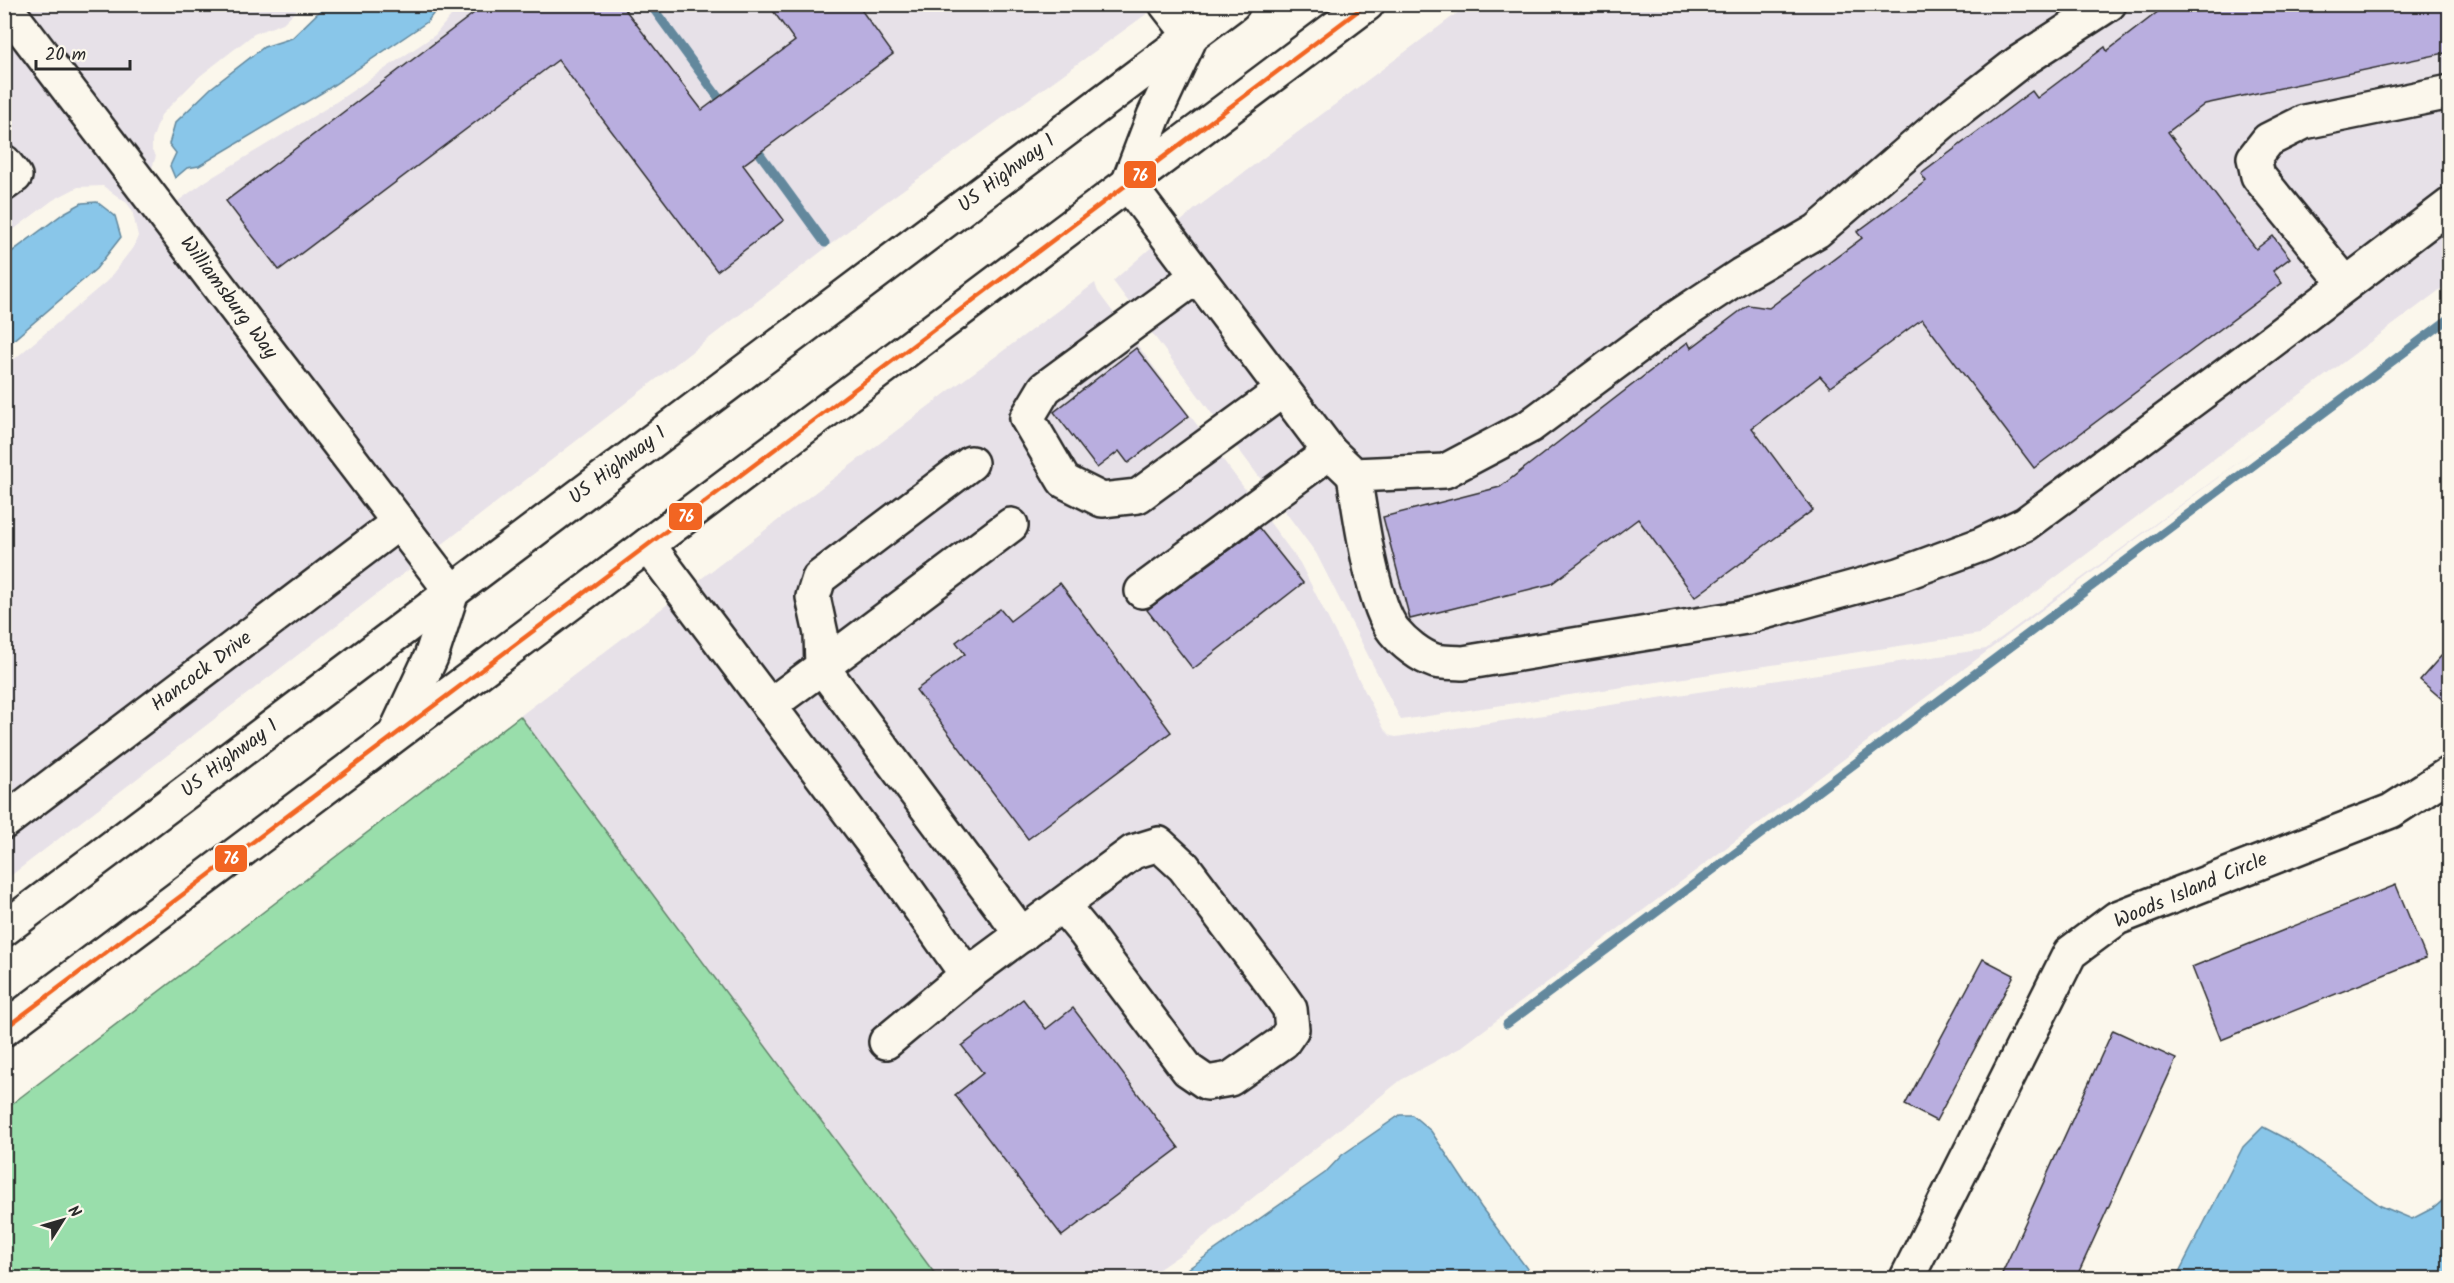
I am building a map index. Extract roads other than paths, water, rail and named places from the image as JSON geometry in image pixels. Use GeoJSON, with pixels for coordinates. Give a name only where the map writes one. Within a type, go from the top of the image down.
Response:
{"type":"FeatureCollection","features":[{"type":"Feature","properties":{"kind":"main road"},"geometry":{"type":"LineString","coordinates":[[1128,184],[1154,116],[1191,36],[1166,4]]}},
{"type":"Feature","properties":{"kind":"main road","name":"US Highway 1"},"geometry":{"type":"LineString","coordinates":[[4,929],[1233,4]]}},
{"type":"Feature","properties":{"kind":"main road"},"geometry":{"type":"LineString","coordinates":[[4,1029],[1367,4]]}},
{"type":"Feature","properties":{"kind":"main road"},"geometry":{"type":"LineString","coordinates":[[1354,475],[1445,471],[1530,426],[1670,322],[1741,275],[1817,231],[1959,109],[2018,63],[2109,4]]}},
{"type":"Feature","properties":{"kind":"main road","name":"Williamsburg Way"},"geometry":{"type":"LineString","coordinates":[[4,5],[452,592]]}},
{"type":"Feature","properties":{"kind":"main road"},"geometry":{"type":"LineString","coordinates":[[2346,284],[2258,176],[2254,158],[2268,140],[2304,122],[2450,92]]}},
{"type":"Feature","properties":{"kind":"main road"},"geometry":{"type":"LineString","coordinates":[[4,162],[15,177],[4,184]]}},
{"type":"Feature","properties":{"kind":"main road"},"geometry":{"type":"LineString","coordinates":[[1128,184],[1330,452],[1354,475],[1370,565],[1382,608],[1393,630],[1412,648],[1436,661],[1462,663],[1746,617],[1899,575],[1983,544],[2025,524],[2450,205]]}},
{"type":"Feature","properties":{"kind":"main road"},"geometry":{"type":"LineString","coordinates":[[1197,276],[1045,388],[1027,418],[1064,481],[1102,500],[1138,496],[1283,390]]}},
{"type":"Feature","properties":{"kind":"main road"},"geometry":{"type":"LineString","coordinates":[[1142,591],[1330,452]]}},
{"type":"Feature","properties":{"kind":"main road"},"geometry":{"type":"LineString","coordinates":[[971,463],[819,578],[813,597],[821,634],[822,666],[1022,935]]}},
{"type":"Feature","properties":{"kind":"main road","name":"Hancock Drive"},"geometry":{"type":"LineString","coordinates":[[4,822],[399,522]]}},
{"type":"Feature","properties":{"kind":"main road"},"geometry":{"type":"LineString","coordinates":[[769,706],[1011,525]]}},
{"type":"Feature","properties":{"kind":"main road"},"geometry":{"type":"LineString","coordinates":[[648,545],[890,866],[967,975]]}},
{"type":"Feature","properties":{"kind":"main road"},"geometry":{"type":"LineString","coordinates":[[394,737],[431,657],[452,592]]}},
{"type":"Feature","properties":{"kind":"main road","name":"Woods Island Circle"},"geometry":{"type":"LineString","coordinates":[[1907,1278],[2070,953],[2117,918],[2391,811],[2450,773]]}},
{"type":"Feature","properties":{"kind":"main road"},"geometry":{"type":"LineString","coordinates":[[886,1042],[967,975],[1133,852],[1159,844],[1184,867],[1273,984],[1290,1009],[1293,1029],[1283,1041],[1230,1079],[1207,1083],[1188,1070],[1062,905]]}},
{"type":"Feature","properties":{"kind":"water"},"geometry":{"type":"Polygon","coordinates":[[[327,4],[440,5],[427,22],[323,92],[199,166],[187,168],[175,178],[170,166],[176,153],[169,144],[175,123],[211,88],[264,47],[292,38],[327,4]]]}},
{"type":"Feature","properties":{"kind":"water"},"geometry":{"type":"Polygon","coordinates":[[[97,202],[115,216],[121,237],[96,269],[5,347],[5,257],[64,213],[82,203],[97,202]]]}},
{"type":"Feature","properties":{"kind":"water"},"geometry":{"type":"Polygon","coordinates":[[[1400,1115],[1412,1115],[1431,1131],[1481,1207],[1534,1278],[1175,1278],[1325,1173],[1342,1155],[1400,1115]]]}},
{"type":"Feature","properties":{"kind":"water"},"geometry":{"type":"Polygon","coordinates":[[[2263,1127],[2288,1140],[2381,1206],[2412,1219],[2435,1207],[2449,1195],[2449,1278],[2176,1278],[2243,1147],[2263,1127]]]}},
{"type":"Feature","properties":{"kind":"waterway"},"geometry":{"type":"LineString","coordinates":[[650,4],[726,108]]}},
{"type":"Feature","properties":{"kind":"waterway"},"geometry":{"type":"LineString","coordinates":[[752,143],[825,243]]}},
{"type":"Feature","properties":{"kind":"waterway"},"geometry":{"type":"LineString","coordinates":[[1507,1024],[2450,318]]}}]}
